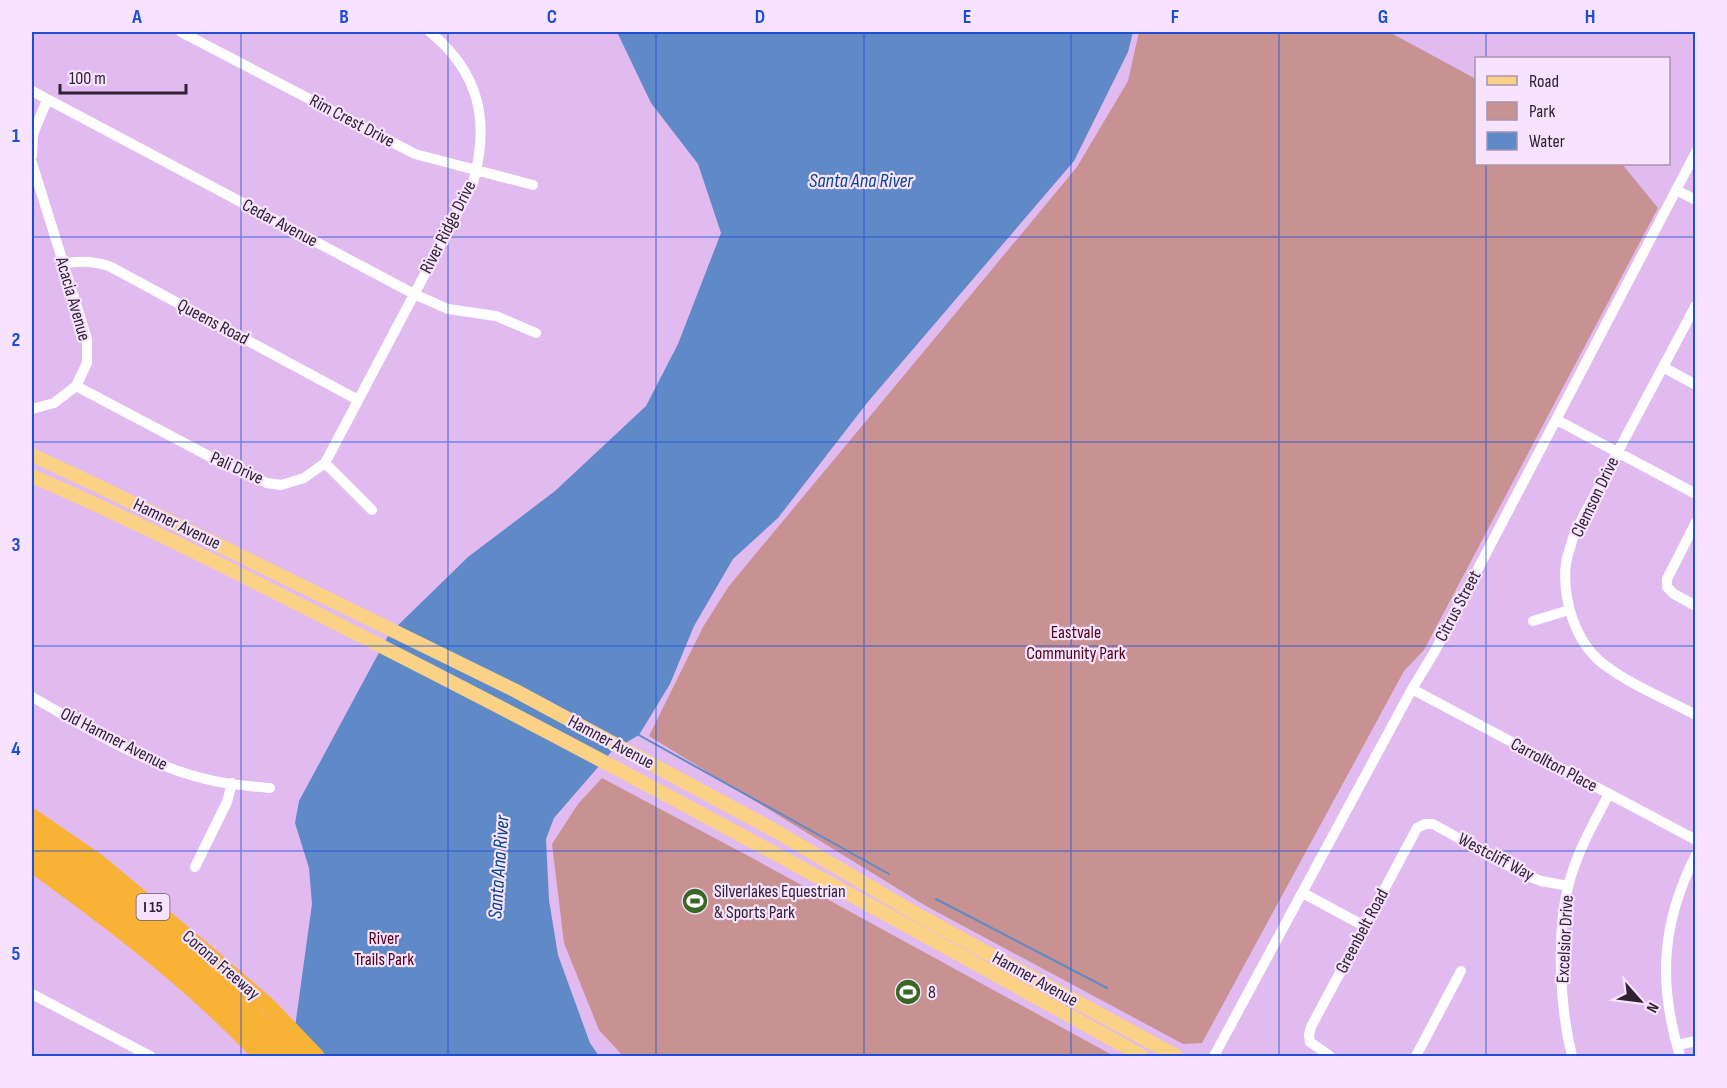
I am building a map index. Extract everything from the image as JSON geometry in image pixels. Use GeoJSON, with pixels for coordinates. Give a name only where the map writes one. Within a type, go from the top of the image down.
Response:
{"type":"FeatureCollection","features":[{"type":"Feature","properties":{"kind":"highway","name":"Corona Freeway"},"geometry":{"type":"LineString","coordinates":[[32,816],[99,862],[268,1005],[317,1056]]}},
{"type":"Feature","properties":{"kind":"highway"},"geometry":{"type":"LineString","coordinates":[[32,831],[116,893],[176,942],[278,1056]]}},
{"type":"Feature","properties":{"kind":"highway"},"geometry":{"type":"LineString","coordinates":[[32,848],[133,924],[255,1032],[298,1056]]}},
{"type":"Feature","properties":{"kind":"highway","name":"I 15"},"geometry":{"type":"LineString","coordinates":[[32,865],[177,977],[255,1032],[261,1056]]}},
{"type":"Feature","properties":{"kind":"main road","name":"Hamner Avenue"},"geometry":{"type":"LineString","coordinates":[[32,455],[96,484],[516,691],[772,829],[918,915],[1176,1056]]}},
{"type":"Feature","properties":{"kind":"main road","name":"Hamner Avenue"},"geometry":{"type":"LineString","coordinates":[[32,476],[121,515],[538,726],[755,842],[1142,1056]]}},
{"type":"Feature","properties":{"kind":"street","name":"Rim Crest Drive"},"geometry":{"type":"LineString","coordinates":[[181,32],[415,154],[533,185]]}},
{"type":"Feature","properties":{"kind":"street","name":"River Ridge Drive"},"geometry":{"type":"LineString","coordinates":[[414,294],[473,183],[481,146],[476,95],[467,73],[446,44],[430,32]]}},
{"type":"Feature","properties":{"kind":"street","name":"Cedar Avenue"},"geometry":{"type":"LineString","coordinates":[[32,91],[414,294],[448,309],[496,316],[536,333]]}},
{"type":"Feature","properties":{"kind":"street"},"geometry":{"type":"LineString","coordinates":[[32,156],[33,134],[47,100]]}},
{"type":"Feature","properties":{"kind":"street","name":"Citrus Street"},"geometry":{"type":"LineString","coordinates":[[1214,1056],[1412,689],[1435,651],[1695,153]]}},
{"type":"Feature","properties":{"kind":"street","name":"Acacia Avenue"},"geometry":{"type":"LineString","coordinates":[[32,163],[87,339],[87,363],[76,386]]}},
{"type":"Feature","properties":{"kind":"street"},"geometry":{"type":"LineString","coordinates":[[1676,190],[1695,200]]}},
{"type":"Feature","properties":{"kind":"street","name":"Queens Road"},"geometry":{"type":"LineString","coordinates":[[63,264],[73,261],[94,262],[109,266],[358,400]]}},
{"type":"Feature","properties":{"kind":"street","name":"Pali Drive"},"geometry":{"type":"LineString","coordinates":[[76,386],[222,463],[267,483],[281,485],[304,478],[325,463],[414,294]]}},
{"type":"Feature","properties":{"kind":"street","name":"Clemson Drive"},"geometry":{"type":"LineString","coordinates":[[1695,305],[1575,532],[1566,561],[1569,610],[1576,630],[1604,665],[1695,715]]}},
{"type":"Feature","properties":{"kind":"street"},"geometry":{"type":"LineString","coordinates":[[1662,367],[1695,385]]}},
{"type":"Feature","properties":{"kind":"street"},"geometry":{"type":"LineString","coordinates":[[32,409],[54,403],[76,386]]}},
{"type":"Feature","properties":{"kind":"street"},"geometry":{"type":"LineString","coordinates":[[1557,420],[1695,494]]}},
{"type":"Feature","properties":{"kind":"street"},"geometry":{"type":"LineString","coordinates":[[325,463],[372,510]]}},
{"type":"Feature","properties":{"kind":"street"},"geometry":{"type":"LineString","coordinates":[[1695,522],[1667,579],[1667,586],[1674,594],[1695,606]]}},
{"type":"Feature","properties":{"kind":"street"},"geometry":{"type":"LineString","coordinates":[[1533,621],[1569,610]]}},
{"type":"Feature","properties":{"kind":"street","name":"Carrollton Place"},"geometry":{"type":"LineString","coordinates":[[1412,689],[1695,840]]}},
{"type":"Feature","properties":{"kind":"street","name":"Old Hamner Avenue"},"geometry":{"type":"LineString","coordinates":[[32,697],[147,758],[173,769],[210,780],[270,788]]}},
{"type":"Feature","properties":{"kind":"street"},"geometry":{"type":"LineString","coordinates":[[195,867],[226,802],[232,783]]}},
{"type":"Feature","properties":{"kind":"street","name":"Excelsior Drive"},"geometry":{"type":"LineString","coordinates":[[1572,1056],[1563,1008],[1561,962],[1564,911],[1568,886],[1586,836],[1609,794]]}},
{"type":"Feature","properties":{"kind":"street","name":"Westcliff Way"},"geometry":{"type":"LineString","coordinates":[[1425,824],[1433,824],[1443,829],[1523,874],[1541,881],[1568,886]]}},
{"type":"Feature","properties":{"kind":"street","name":"Greenbelt Road"},"geometry":{"type":"LineString","coordinates":[[1330,1056],[1310,1042],[1311,1027],[1410,840],[1417,828],[1425,824]]}},
{"type":"Feature","properties":{"kind":"street"},"geometry":{"type":"LineString","coordinates":[[1680,1056],[1669,1010],[1666,972],[1667,936],[1678,896],[1695,855]]}},
{"type":"Feature","properties":{"kind":"street"},"geometry":{"type":"LineString","coordinates":[[1303,893],[1364,926]]}},
{"type":"Feature","properties":{"kind":"street"},"geometry":{"type":"LineString","coordinates":[[1416,1056],[1461,971]]}},
{"type":"Feature","properties":{"kind":"street"},"geometry":{"type":"LineString","coordinates":[[32,994],[150,1056]]}},
{"type":"Feature","properties":{"kind":"street"},"geometry":{"type":"LineString","coordinates":[[1677,1045],[1695,1041]]}},
{"type":"Feature","properties":{"kind":"green space","name":"Eastvale Community Park"},"geometry":{"type":"Polygon","coordinates":[[[1139,32],[1389,32],[1475,78],[1475,165],[1623,165],[1658,208],[1424,650],[1404,671],[1202,1043],[1183,1044],[926,906],[649,736],[703,627],[729,586],[1077,167],[1128,81],[1139,32]]]}},
{"type":"Feature","properties":{"kind":"green space","name":"Silverlakes Equestrian & Sports Park"},"geometry":{"type":"Polygon","coordinates":[[[602,778],[1114,1056],[623,1056],[599,1030],[564,943],[552,844],[578,804],[602,778]]]}},
{"type":"Feature","properties":{"kind":"water","name":"Santa Ana River"},"geometry":{"type":"Polygon","coordinates":[[[617,32],[1133,32],[1128,52],[1074,161],[867,403],[778,518],[733,559],[694,626],[670,684],[639,735],[612,751],[554,818],[546,839],[549,900],[558,955],[590,1043],[599,1056],[291,1056],[312,904],[309,868],[295,823],[299,801],[389,634],[468,557],[555,491],[646,406],[678,344],[721,233],[698,164],[651,103],[617,32]]]}},
{"type":"Feature","properties":{"kind":"waterway"},"geometry":{"type":"LineString","coordinates":[[637,734],[889,874]]}},
{"type":"Feature","properties":{"kind":"waterway"},"geometry":{"type":"LineString","coordinates":[[936,899],[1107,988]]}},
{"type":"Feature","properties":{"kind":"place","name":"Silverlakes Equestrian & Sports Park"},"geometry":{"type":"Point","coordinates":[695,901]}},
{"type":"Feature","properties":{"kind":"place","name":"8"},"geometry":{"type":"Point","coordinates":[908,992]}},
{"type":"Feature","properties":{"kind":"park label","name":"River Trails Park"},"geometry":{"type":"Point","coordinates":[384,948]}}]}
